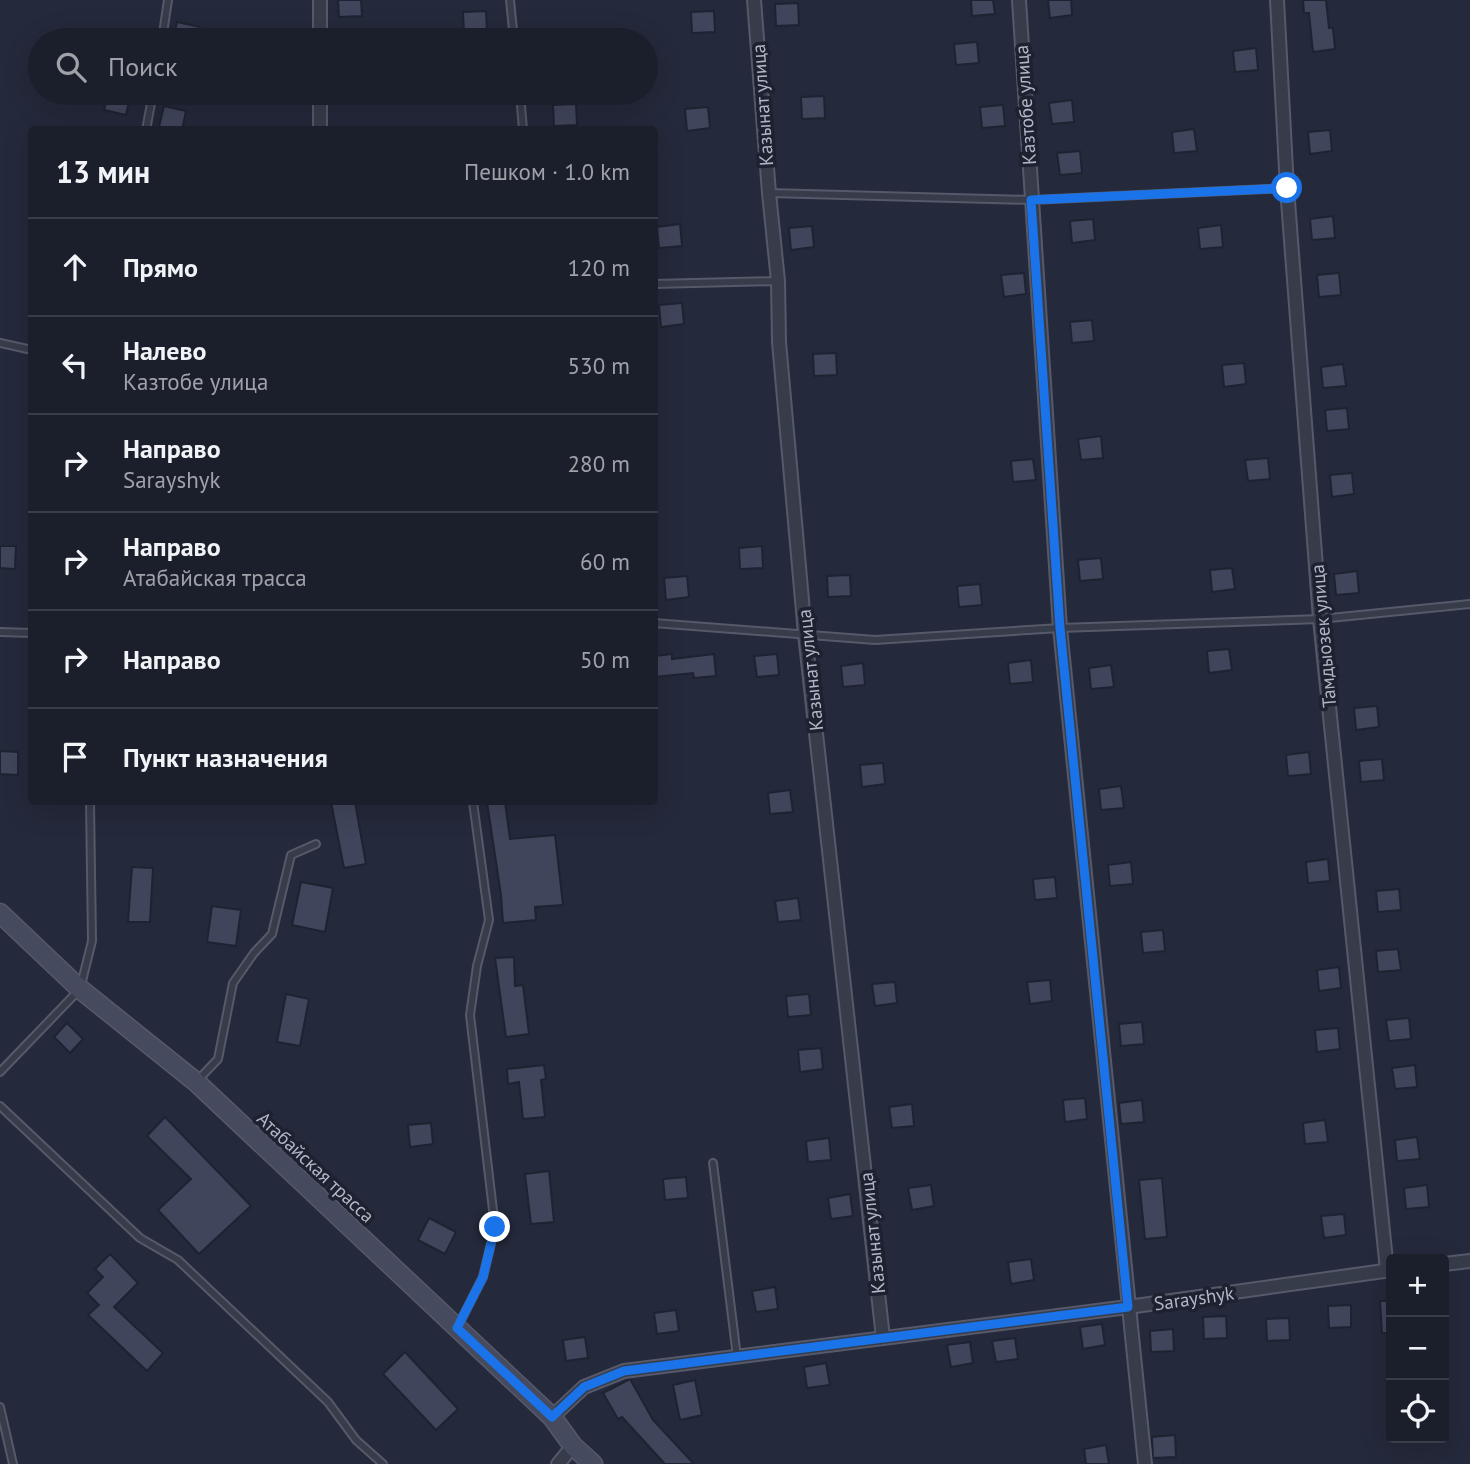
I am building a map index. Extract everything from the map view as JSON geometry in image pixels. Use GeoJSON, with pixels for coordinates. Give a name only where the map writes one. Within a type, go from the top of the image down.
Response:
{"type":"FeatureCollection","features":[{"type":"Feature","properties":{"kind":"main road","name":"Атабайская трасса"},"geometry":{"type":"LineString","coordinates":[[0,913],[80,989],[196,1083],[552,1417],[573,1446],[593,1464]]}},
{"type":"Feature","properties":{"kind":"street"},"geometry":{"type":"LineString","coordinates":[[320,0],[320,28]]}},
{"type":"Feature","properties":{"kind":"street","name":"Казынат улица"},"geometry":{"type":"LineString","coordinates":[[754,0],[778,281],[779,342],[806,634],[883,1338]]}},
{"type":"Feature","properties":{"kind":"street","name":"Казтобе улица"},"geometry":{"type":"LineString","coordinates":[[1019,0],[1060,628],[1144,1464]]}},
{"type":"Feature","properties":{"kind":"street","name":"Тамдыозек улица"},"geometry":{"type":"LineString","coordinates":[[1277,0],[1287,188],[1320,619],[1387,1254]]}},
{"type":"Feature","properties":{"kind":"street"},"geometry":{"type":"LineString","coordinates":[[320,105],[320,126]]}},
{"type":"Feature","properties":{"kind":"street"},"geometry":{"type":"LineString","coordinates":[[1449,1263],[1470,1261]]}},
{"type":"Feature","properties":{"kind":"street","name":"Sarayshyk"},"geometry":{"type":"LineString","coordinates":[[552,1417],[584,1387],[624,1371],[1128,1307],[1386,1270]]}},
{"type":"Feature","properties":{"kind":"street"},"geometry":{"type":"LineString","coordinates":[[558,1464],[573,1446]]}},
{"type":"Feature","properties":{"kind":"lane"},"geometry":{"type":"LineString","coordinates":[[164,28],[168,0]]}},
{"type":"Feature","properties":{"kind":"lane"},"geometry":{"type":"LineString","coordinates":[[510,0],[513,28]]}},
{"type":"Feature","properties":{"kind":"lane"},"geometry":{"type":"LineString","coordinates":[[147,126],[151,105]]}},
{"type":"Feature","properties":{"kind":"lane"},"geometry":{"type":"LineString","coordinates":[[521,105],[523,126]]}},
{"type":"Feature","properties":{"kind":"lane"},"geometry":{"type":"LineString","coordinates":[[769,193],[1031,200],[1287,188]]}},
{"type":"Feature","properties":{"kind":"lane"},"geometry":{"type":"LineString","coordinates":[[658,284],[778,281]]}},
{"type":"Feature","properties":{"kind":"lane"},"geometry":{"type":"LineString","coordinates":[[0,343],[28,349]]}},
{"type":"Feature","properties":{"kind":"lane"},"geometry":{"type":"LineString","coordinates":[[658,622],[875,639],[1060,628],[1320,619],[1470,604]]}},
{"type":"Feature","properties":{"kind":"lane"},"geometry":{"type":"LineString","coordinates":[[0,632],[28,633]]}},
{"type":"Feature","properties":{"kind":"lane"},"geometry":{"type":"LineString","coordinates":[[0,1072],[80,989],[92,941],[90,805]]}},
{"type":"Feature","properties":{"kind":"lane"},"geometry":{"type":"LineString","coordinates":[[457,1328],[483,1277],[495,1227],[470,1015],[477,966],[489,920],[473,805]]}},
{"type":"Feature","properties":{"kind":"lane"},"geometry":{"type":"LineString","coordinates":[[196,1083],[218,1059],[233,983],[254,953],[272,934],[291,855],[316,844]]}},
{"type":"Feature","properties":{"kind":"lane"},"geometry":{"type":"LineString","coordinates":[[0,1106],[141,1238],[178,1260],[328,1402],[356,1440],[383,1464]]}},
{"type":"Feature","properties":{"kind":"lane"},"geometry":{"type":"LineString","coordinates":[[713,1163],[737,1357]]}},
{"type":"Feature","properties":{"kind":"lane"},"geometry":{"type":"LineString","coordinates":[[0,1406],[13,1464]]}},
{"type":"Feature","properties":{"kind":"building"},"geometry":{"type":"Polygon","coordinates":[[[338,0],[361,0],[362,16],[339,17],[338,0]]]}},
{"type":"Feature","properties":{"kind":"building"},"geometry":{"type":"Polygon","coordinates":[[[971,0],[993,0],[995,14],[972,16],[971,0]]]}},
{"type":"Feature","properties":{"kind":"building"},"geometry":{"type":"Polygon","coordinates":[[[1048,0],[1071,0],[1072,15],[1050,18],[1048,0]]]}},
{"type":"Feature","properties":{"kind":"building"},"geometry":{"type":"Polygon","coordinates":[[[1303,0],[1326,0],[1329,28],[1333,28],[1335,49],[1313,52],[1309,13],[1304,13],[1303,0]]]}},
{"type":"Feature","properties":{"kind":"building"},"geometry":{"type":"Polygon","coordinates":[[[798,3],[799,25],[776,26],[775,4],[798,3]]]}},
{"type":"Feature","properties":{"kind":"building"},"geometry":{"type":"Polygon","coordinates":[[[486,11],[487,28],[464,28],[463,12],[486,11]]]}},
{"type":"Feature","properties":{"kind":"building"},"geometry":{"type":"Polygon","coordinates":[[[714,11],[715,32],[692,33],[691,12],[714,11]]]}},
{"type":"Feature","properties":{"kind":"building"},"geometry":{"type":"Polygon","coordinates":[[[177,22],[200,27],[200,28],[176,28],[177,22]]]}},
{"type":"Feature","properties":{"kind":"building"},"geometry":{"type":"Polygon","coordinates":[[[977,42],[979,63],[956,65],[954,44],[977,42]]]}},
{"type":"Feature","properties":{"kind":"building"},"geometry":{"type":"Polygon","coordinates":[[[1256,48],[1258,70],[1235,72],[1233,51],[1256,48]]]}},
{"type":"Feature","properties":{"kind":"building"},"geometry":{"type":"Polygon","coordinates":[[[824,96],[825,118],[802,119],[801,97],[824,96]]]}},
{"type":"Feature","properties":{"kind":"building"},"geometry":{"type":"Polygon","coordinates":[[[1072,100],[1074,122],[1052,124],[1049,103],[1072,100]]]}},
{"type":"Feature","properties":{"kind":"building"},"geometry":{"type":"Polygon","coordinates":[[[105,105],[128,105],[126,115],[104,110],[105,105]]]}},
{"type":"Feature","properties":{"kind":"building"},"geometry":{"type":"Polygon","coordinates":[[[553,105],[576,105],[577,125],[554,126],[553,105]]]}},
{"type":"Feature","properties":{"kind":"building"},"geometry":{"type":"Polygon","coordinates":[[[1003,105],[1005,126],[982,128],[980,107],[1003,105]]]}},
{"type":"Feature","properties":{"kind":"building"},"geometry":{"type":"Polygon","coordinates":[[[164,106],[186,111],[183,126],[159,126],[164,106]]]}},
{"type":"Feature","properties":{"kind":"building"},"geometry":{"type":"Polygon","coordinates":[[[708,107],[710,128],[687,131],[685,109],[708,107]]]}},
{"type":"Feature","properties":{"kind":"building"},"geometry":{"type":"Polygon","coordinates":[[[1194,129],[1197,151],[1174,153],[1172,132],[1194,129]]]}},
{"type":"Feature","properties":{"kind":"building"},"geometry":{"type":"Polygon","coordinates":[[[1330,130],[1332,151],[1310,154],[1308,132],[1330,130]]]}},
{"type":"Feature","properties":{"kind":"building"},"geometry":{"type":"Polygon","coordinates":[[[1080,151],[1082,173],[1060,175],[1057,153],[1080,151]]]}},
{"type":"Feature","properties":{"kind":"building"},"geometry":{"type":"Polygon","coordinates":[[[1333,216],[1335,238],[1312,240],[1310,219],[1333,216]]]}},
{"type":"Feature","properties":{"kind":"building"},"geometry":{"type":"Polygon","coordinates":[[[1093,219],[1095,240],[1072,243],[1070,221],[1093,219]]]}},
{"type":"Feature","properties":{"kind":"building"},"geometry":{"type":"Polygon","coordinates":[[[680,224],[682,246],[659,248],[658,227],[680,224]]]}},
{"type":"Feature","properties":{"kind":"building"},"geometry":{"type":"Polygon","coordinates":[[[1221,225],[1223,247],[1200,249],[1198,228],[1221,225]]]}},
{"type":"Feature","properties":{"kind":"building"},"geometry":{"type":"Polygon","coordinates":[[[812,226],[814,247],[791,250],[789,228],[812,226]]]}},
{"type":"Feature","properties":{"kind":"building"},"geometry":{"type":"Polygon","coordinates":[[[1024,273],[1026,294],[1004,297],[1001,275],[1024,273]]]}},
{"type":"Feature","properties":{"kind":"building"},"geometry":{"type":"Polygon","coordinates":[[[1339,273],[1341,295],[1319,297],[1317,275],[1339,273]]]}},
{"type":"Feature","properties":{"kind":"building"},"geometry":{"type":"Polygon","coordinates":[[[682,303],[684,324],[661,327],[659,305],[682,303]]]}},
{"type":"Feature","properties":{"kind":"building"},"geometry":{"type":"Polygon","coordinates":[[[1092,320],[1094,341],[1072,343],[1070,322],[1092,320]]]}},
{"type":"Feature","properties":{"kind":"building"},"geometry":{"type":"Polygon","coordinates":[[[836,353],[837,375],[814,376],[813,354],[836,353]]]}},
{"type":"Feature","properties":{"kind":"building"},"geometry":{"type":"Polygon","coordinates":[[[1244,363],[1246,384],[1224,387],[1222,365],[1244,363]]]}},
{"type":"Feature","properties":{"kind":"building"},"geometry":{"type":"Polygon","coordinates":[[[1343,364],[1346,386],[1323,388],[1321,367],[1343,364]]]}},
{"type":"Feature","properties":{"kind":"building"},"geometry":{"type":"Polygon","coordinates":[[[1347,408],[1349,429],[1327,431],[1325,410],[1347,408]]]}},
{"type":"Feature","properties":{"kind":"building"},"geometry":{"type":"Polygon","coordinates":[[[1101,436],[1103,458],[1081,460],[1078,439],[1101,436]]]}},
{"type":"Feature","properties":{"kind":"building"},"geometry":{"type":"Polygon","coordinates":[[[1268,458],[1270,479],[1248,481],[1245,460],[1268,458]]]}},
{"type":"Feature","properties":{"kind":"building"},"geometry":{"type":"Polygon","coordinates":[[[1033,459],[1036,480],[1013,482],[1011,461],[1033,459]]]}},
{"type":"Feature","properties":{"kind":"building"},"geometry":{"type":"Polygon","coordinates":[[[1352,473],[1354,494],[1332,497],[1330,475],[1352,473]]]}},
{"type":"Feature","properties":{"kind":"building"},"geometry":{"type":"Polygon","coordinates":[[[0,546],[16,546],[15,569],[0,568],[0,546]]]}},
{"type":"Feature","properties":{"kind":"building"},"geometry":{"type":"Polygon","coordinates":[[[762,546],[763,568],[740,569],[739,548],[762,546]]]}},
{"type":"Feature","properties":{"kind":"building"},"geometry":{"type":"Polygon","coordinates":[[[1101,558],[1103,579],[1080,581],[1078,560],[1101,558]]]}},
{"type":"Feature","properties":{"kind":"building"},"geometry":{"type":"Polygon","coordinates":[[[1232,568],[1235,589],[1212,592],[1210,570],[1232,568]]]}},
{"type":"Feature","properties":{"kind":"building"},"geometry":{"type":"Polygon","coordinates":[[[1357,571],[1359,593],[1336,595],[1334,574],[1357,571]]]}},
{"type":"Feature","properties":{"kind":"building"},"geometry":{"type":"Polygon","coordinates":[[[850,575],[851,596],[828,597],[827,576],[850,575]]]}},
{"type":"Feature","properties":{"kind":"building"},"geometry":{"type":"Polygon","coordinates":[[[687,576],[689,597],[666,600],[664,578],[687,576]]]}},
{"type":"Feature","properties":{"kind":"building"},"geometry":{"type":"Polygon","coordinates":[[[980,584],[982,605],[959,607],[957,586],[980,584]]]}},
{"type":"Feature","properties":{"kind":"building"},"geometry":{"type":"Polygon","coordinates":[[[1229,649],[1232,670],[1209,673],[1207,651],[1229,649]]]}},
{"type":"Feature","properties":{"kind":"building"},"geometry":{"type":"Polygon","coordinates":[[[672,654],[672,659],[714,654],[716,676],[694,678],[693,673],[658,677],[658,656],[672,654]]]}},
{"type":"Feature","properties":{"kind":"building"},"geometry":{"type":"Polygon","coordinates":[[[777,654],[779,675],[757,677],[754,656],[777,654]]]}},
{"type":"Feature","properties":{"kind":"building"},"geometry":{"type":"Polygon","coordinates":[[[1031,660],[1033,682],[1010,684],[1008,663],[1031,660]]]}},
{"type":"Feature","properties":{"kind":"building"},"geometry":{"type":"Polygon","coordinates":[[[863,663],[865,685],[843,687],[841,666],[863,663]]]}},
{"type":"Feature","properties":{"kind":"building"},"geometry":{"type":"Polygon","coordinates":[[[1111,665],[1114,687],[1091,689],[1089,668],[1111,665]]]}},
{"type":"Feature","properties":{"kind":"building"},"geometry":{"type":"Polygon","coordinates":[[[1377,706],[1379,727],[1356,730],[1354,708],[1377,706]]]}},
{"type":"Feature","properties":{"kind":"building"},"geometry":{"type":"Polygon","coordinates":[[[0,751],[18,752],[18,775],[0,774],[0,751]]]}},
{"type":"Feature","properties":{"kind":"building"},"geometry":{"type":"Polygon","coordinates":[[[1309,752],[1311,774],[1288,776],[1286,755],[1309,752]]]}},
{"type":"Feature","properties":{"kind":"building"},"geometry":{"type":"Polygon","coordinates":[[[1382,759],[1384,780],[1361,782],[1359,761],[1382,759]]]}},
{"type":"Feature","properties":{"kind":"building"},"geometry":{"type":"Polygon","coordinates":[[[883,763],[885,784],[862,787],[860,765],[883,763]]]}},
{"type":"Feature","properties":{"kind":"building"},"geometry":{"type":"Polygon","coordinates":[[[1121,786],[1124,808],[1101,810],[1099,789],[1121,786]]]}},
{"type":"Feature","properties":{"kind":"building"},"geometry":{"type":"Polygon","coordinates":[[[790,790],[793,812],[770,814],[768,793],[790,790]]]}},
{"type":"Feature","properties":{"kind":"building"},"geometry":{"type":"Polygon","coordinates":[[[332,805],[356,805],[366,864],[344,868],[332,805]]]}},
{"type":"Feature","properties":{"kind":"building"},"geometry":{"type":"Polygon","coordinates":[[[487,805],[505,805],[510,839],[555,835],[563,905],[535,907],[536,920],[503,923],[487,805]]]}},
{"type":"Feature","properties":{"kind":"building"},"geometry":{"type":"Polygon","coordinates":[[[1328,859],[1330,881],[1308,883],[1306,862],[1328,859]]]}},
{"type":"Feature","properties":{"kind":"building"},"geometry":{"type":"Polygon","coordinates":[[[1131,862],[1133,884],[1110,886],[1108,865],[1131,862]]]}},
{"type":"Feature","properties":{"kind":"building"},"geometry":{"type":"Polygon","coordinates":[[[132,867],[153,868],[150,922],[128,922],[132,867]]]}},
{"type":"Feature","properties":{"kind":"building"},"geometry":{"type":"Polygon","coordinates":[[[1055,877],[1057,898],[1035,900],[1033,879],[1055,877]]]}},
{"type":"Feature","properties":{"kind":"building"},"geometry":{"type":"Polygon","coordinates":[[[301,882],[333,888],[325,932],[292,925],[301,882]]]}},
{"type":"Feature","properties":{"kind":"building"},"geometry":{"type":"Polygon","coordinates":[[[1399,889],[1401,910],[1378,912],[1376,891],[1399,889]]]}},
{"type":"Feature","properties":{"kind":"building"},"geometry":{"type":"Polygon","coordinates":[[[798,898],[801,920],[778,922],[775,901],[798,898]]]}},
{"type":"Feature","properties":{"kind":"building"},"geometry":{"type":"Polygon","coordinates":[[[212,906],[241,910],[236,946],[207,942],[212,906]]]}},
{"type":"Feature","properties":{"kind":"building"},"geometry":{"type":"Polygon","coordinates":[[[1163,930],[1165,951],[1143,953],[1141,932],[1163,930]]]}},
{"type":"Feature","properties":{"kind":"building"},"geometry":{"type":"Polygon","coordinates":[[[1398,949],[1401,970],[1378,972],[1376,951],[1398,949]]]}},
{"type":"Feature","properties":{"kind":"building"},"geometry":{"type":"Polygon","coordinates":[[[514,957],[515,986],[523,985],[529,1034],[506,1037],[495,958],[514,957]]]}},
{"type":"Feature","properties":{"kind":"building"},"geometry":{"type":"Polygon","coordinates":[[[1339,967],[1341,988],[1319,991],[1317,970],[1339,967]]]}},
{"type":"Feature","properties":{"kind":"building"},"geometry":{"type":"Polygon","coordinates":[[[1050,980],[1052,1001],[1030,1004],[1027,982],[1050,980]]]}},
{"type":"Feature","properties":{"kind":"building"},"geometry":{"type":"Polygon","coordinates":[[[895,982],[897,1003],[875,1006],[872,984],[895,982]]]}},
{"type":"Feature","properties":{"kind":"building"},"geometry":{"type":"Polygon","coordinates":[[[286,994],[309,999],[300,1046],[277,1042],[286,994]]]}},
{"type":"Feature","properties":{"kind":"building"},"geometry":{"type":"Polygon","coordinates":[[[809,994],[811,1015],[788,1017],[786,996],[809,994]]]}},
{"type":"Feature","properties":{"kind":"building"},"geometry":{"type":"Polygon","coordinates":[[[1409,1018],[1411,1039],[1389,1041],[1386,1020],[1409,1018]]]}},
{"type":"Feature","properties":{"kind":"building"},"geometry":{"type":"Polygon","coordinates":[[[1142,1022],[1144,1044],[1121,1046],[1119,1024],[1142,1022]]]}},
{"type":"Feature","properties":{"kind":"building"},"geometry":{"type":"Polygon","coordinates":[[[67,1023],[83,1039],[70,1053],[54,1037],[67,1023]]]}},
{"type":"Feature","properties":{"kind":"building"},"geometry":{"type":"Polygon","coordinates":[[[1338,1028],[1340,1049],[1317,1052],[1315,1030],[1338,1028]]]}},
{"type":"Feature","properties":{"kind":"building"},"geometry":{"type":"Polygon","coordinates":[[[821,1048],[823,1069],[800,1072],[798,1050],[821,1048]]]}},
{"type":"Feature","properties":{"kind":"building"},"geometry":{"type":"Polygon","coordinates":[[[544,1065],[546,1079],[541,1080],[545,1117],[523,1119],[519,1082],[508,1084],[507,1069],[544,1065]]]}},
{"type":"Feature","properties":{"kind":"building"},"geometry":{"type":"Polygon","coordinates":[[[1415,1065],[1417,1087],[1395,1089],[1392,1068],[1415,1065]]]}},
{"type":"Feature","properties":{"kind":"building"},"geometry":{"type":"Polygon","coordinates":[[[1085,1098],[1087,1119],[1065,1122],[1063,1100],[1085,1098]]]}},
{"type":"Feature","properties":{"kind":"building"},"geometry":{"type":"Polygon","coordinates":[[[1142,1100],[1144,1122],[1121,1124],[1119,1103],[1142,1100]]]}},
{"type":"Feature","properties":{"kind":"building"},"geometry":{"type":"Polygon","coordinates":[[[912,1104],[914,1126],[892,1128],[889,1107],[912,1104]]]}},
{"type":"Feature","properties":{"kind":"building"},"geometry":{"type":"Polygon","coordinates":[[[165,1117],[251,1206],[199,1254],[158,1210],[191,1179],[147,1136],[165,1117]]]}},
{"type":"Feature","properties":{"kind":"building"},"geometry":{"type":"Polygon","coordinates":[[[1325,1120],[1328,1142],[1305,1144],[1303,1123],[1325,1120]]]}},
{"type":"Feature","properties":{"kind":"building"},"geometry":{"type":"Polygon","coordinates":[[[431,1123],[433,1144],[410,1147],[408,1125],[431,1123]]]}},
{"type":"Feature","properties":{"kind":"building"},"geometry":{"type":"Polygon","coordinates":[[[1417,1137],[1420,1159],[1397,1161],[1395,1140],[1417,1137]]]}},
{"type":"Feature","properties":{"kind":"building"},"geometry":{"type":"Polygon","coordinates":[[[829,1138],[831,1160],[808,1162],[806,1141],[829,1138]]]}},
{"type":"Feature","properties":{"kind":"building"},"geometry":{"type":"Polygon","coordinates":[[[549,1171],[554,1222],[531,1224],[525,1174],[549,1171]]]}},
{"type":"Feature","properties":{"kind":"building"},"geometry":{"type":"Polygon","coordinates":[[[686,1177],[688,1198],[665,1200],[663,1179],[686,1177]]]}},
{"type":"Feature","properties":{"kind":"building"},"geometry":{"type":"Polygon","coordinates":[[[1162,1178],[1167,1237],[1145,1239],[1139,1180],[1162,1178]]]}},
{"type":"Feature","properties":{"kind":"building"},"geometry":{"type":"Polygon","coordinates":[[[931,1185],[934,1206],[912,1210],[908,1188],[931,1185]]]}},
{"type":"Feature","properties":{"kind":"building"},"geometry":{"type":"Polygon","coordinates":[[[1427,1185],[1429,1207],[1406,1209],[1404,1188],[1427,1185]]]}},
{"type":"Feature","properties":{"kind":"building"},"geometry":{"type":"Polygon","coordinates":[[[850,1194],[853,1216],[831,1219],[828,1198],[850,1194]]]}},
{"type":"Feature","properties":{"kind":"building"},"geometry":{"type":"Polygon","coordinates":[[[1344,1214],[1346,1235],[1324,1238],[1321,1216],[1344,1214]]]}},
{"type":"Feature","properties":{"kind":"building"},"geometry":{"type":"Polygon","coordinates":[[[429,1218],[456,1232],[445,1254],[418,1240],[429,1218]]]}},
{"type":"Feature","properties":{"kind":"building"},"geometry":{"type":"Polygon","coordinates":[[[110,1254],[138,1283],[114,1307],[163,1353],[147,1371],[88,1315],[99,1305],[87,1293],[103,1277],[95,1269],[110,1254]]]}},
{"type":"Feature","properties":{"kind":"building"},"geometry":{"type":"Polygon","coordinates":[[[1031,1259],[1034,1280],[1011,1284],[1008,1262],[1031,1259]]]}},
{"type":"Feature","properties":{"kind":"building"},"geometry":{"type":"Polygon","coordinates":[[[775,1287],[778,1309],[756,1312],[752,1291],[775,1287]]]}},
{"type":"Feature","properties":{"kind":"building"},"geometry":{"type":"Polygon","coordinates":[[[1380,1301],[1386,1301],[1386,1333],[1382,1333],[1380,1301]]]}},
{"type":"Feature","properties":{"kind":"building"},"geometry":{"type":"Polygon","coordinates":[[[1351,1305],[1351,1327],[1329,1328],[1328,1306],[1351,1305]]]}},
{"type":"Feature","properties":{"kind":"building"},"geometry":{"type":"Polygon","coordinates":[[[676,1310],[679,1331],[657,1334],[654,1313],[676,1310]]]}},
{"type":"Feature","properties":{"kind":"building"},"geometry":{"type":"Polygon","coordinates":[[[1226,1316],[1227,1338],[1204,1339],[1203,1317],[1226,1316]]]}},
{"type":"Feature","properties":{"kind":"building"},"geometry":{"type":"Polygon","coordinates":[[[1289,1318],[1290,1340],[1267,1341],[1266,1319],[1289,1318]]]}},
{"type":"Feature","properties":{"kind":"building"},"geometry":{"type":"Polygon","coordinates":[[[1102,1324],[1105,1345],[1083,1349],[1080,1327],[1102,1324]]]}},
{"type":"Feature","properties":{"kind":"building"},"geometry":{"type":"Polygon","coordinates":[[[1173,1329],[1174,1351],[1151,1352],[1150,1331],[1173,1329]]]}},
{"type":"Feature","properties":{"kind":"building"},"geometry":{"type":"Polygon","coordinates":[[[585,1337],[588,1358],[566,1361],[563,1340],[585,1337]]]}},
{"type":"Feature","properties":{"kind":"building"},"geometry":{"type":"Polygon","coordinates":[[[1015,1338],[1018,1359],[996,1362],[992,1341],[1015,1338]]]}},
{"type":"Feature","properties":{"kind":"building"},"geometry":{"type":"Polygon","coordinates":[[[970,1342],[973,1363],[951,1367],[947,1345],[970,1342]]]}},
{"type":"Feature","properties":{"kind":"building"},"geometry":{"type":"Polygon","coordinates":[[[405,1352],[458,1409],[436,1430],[383,1374],[405,1352]]]}},
{"type":"Feature","properties":{"kind":"building"},"geometry":{"type":"Polygon","coordinates":[[[826,1363],[830,1385],[807,1388],[804,1367],[826,1363]]]}},
{"type":"Feature","properties":{"kind":"building"},"geometry":{"type":"Polygon","coordinates":[[[630,1379],[653,1420],[694,1464],[665,1464],[622,1417],[618,1419],[603,1393],[630,1379]]]}},
{"type":"Feature","properties":{"kind":"building"},"geometry":{"type":"Polygon","coordinates":[[[695,1380],[702,1415],[680,1420],[673,1385],[695,1380]]]}},
{"type":"Feature","properties":{"kind":"building"},"geometry":{"type":"Polygon","coordinates":[[[1175,1435],[1176,1457],[1153,1458],[1152,1437],[1175,1435]]]}},
{"type":"Feature","properties":{"kind":"building"},"geometry":{"type":"Polygon","coordinates":[[[1106,1445],[1109,1464],[1086,1464],[1084,1449],[1106,1445]]]}},
{"type":"Feature","properties":{"kind":"route"},"geometry":{"type":"LineString","coordinates":[[495,1227],[483,1277],[457,1328],[552,1417],[584,1387],[624,1371],[1128,1307],[1060,628],[1031,200],[1287,188]]}}]}
